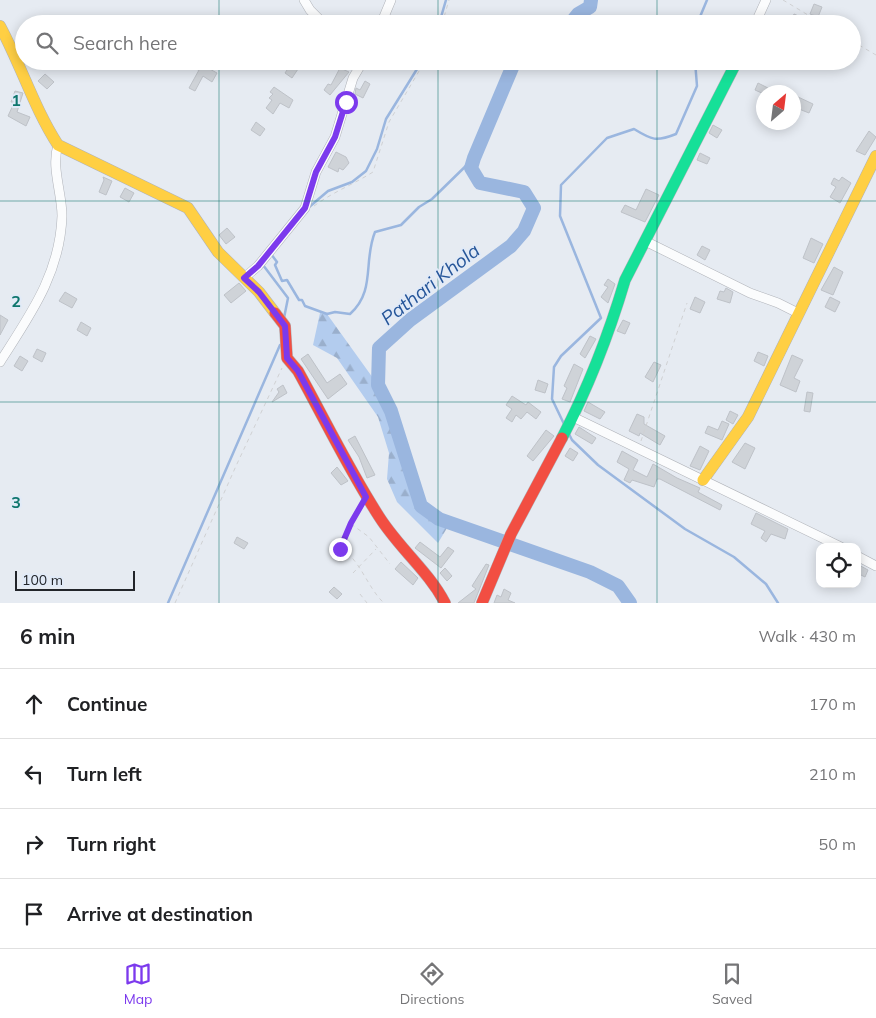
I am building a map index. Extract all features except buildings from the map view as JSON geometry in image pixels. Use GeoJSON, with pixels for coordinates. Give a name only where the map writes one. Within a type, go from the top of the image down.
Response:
{"type":"FeatureCollection","features":[{"type":"Feature","properties":{"kind":"street"},"geometry":{"type":"LineString","coordinates":[[304,0],[315,15]]}},
{"type":"Feature","properties":{"kind":"street"},"geometry":{"type":"LineString","coordinates":[[385,15],[391,0]]}},
{"type":"Feature","properties":{"kind":"street"},"geometry":{"type":"LineString","coordinates":[[758,15],[766,0]]}},
{"type":"Feature","properties":{"kind":"street"},"geometry":{"type":"LineString","coordinates":[[0,26],[15,55]]}},
{"type":"Feature","properties":{"kind":"street"},"geometry":{"type":"LineString","coordinates":[[22,70],[46,126],[58,145],[77,156],[188,208],[218,252],[259,292],[285,326],[287,358],[298,371],[366,497],[399,546],[436,586],[445,603]]}},
{"type":"Feature","properties":{"kind":"street"},"geometry":{"type":"LineString","coordinates":[[244,278],[258,266],[305,208],[316,172],[335,137],[358,70]]}},
{"type":"Feature","properties":{"kind":"street"},"geometry":{"type":"LineString","coordinates":[[482,603],[511,534],[573,417],[615,314],[625,280],[732,70]]}},
{"type":"Feature","properties":{"kind":"street"},"geometry":{"type":"LineString","coordinates":[[0,362],[51,275],[61,232],[62,202],[54,156],[58,145]]}},
{"type":"Feature","properties":{"kind":"street"},"geometry":{"type":"LineString","coordinates":[[702,480],[748,417],[876,156]]}},
{"type":"Feature","properties":{"kind":"street"},"geometry":{"type":"LineString","coordinates":[[645,241],[750,293],[778,302],[798,313]]}},
{"type":"Feature","properties":{"kind":"street"},"geometry":{"type":"LineString","coordinates":[[573,417],[833,543]]}},
{"type":"Feature","properties":{"kind":"street"},"geometry":{"type":"LineString","coordinates":[[861,558],[876,566]]}},
{"type":"Feature","properties":{"kind":"path"},"geometry":{"type":"LineString","coordinates":[[445,15],[449,0]]}},
{"type":"Feature","properties":{"kind":"path"},"geometry":{"type":"LineString","coordinates":[[782,0],[808,15]]}},
{"type":"Feature","properties":{"kind":"path"},"geometry":{"type":"LineString","coordinates":[[861,46],[876,55]]}},
{"type":"Feature","properties":{"kind":"path"},"geometry":{"type":"LineString","coordinates":[[313,207],[332,193],[354,185],[374,172],[389,122],[420,70]]}},
{"type":"Feature","properties":{"kind":"path"},"geometry":{"type":"LineString","coordinates":[[640,442],[686,303]]}},
{"type":"Feature","properties":{"kind":"path"},"geometry":{"type":"LineString","coordinates":[[175,603],[287,358]]}},
{"type":"Feature","properties":{"kind":"path"},"geometry":{"type":"LineString","coordinates":[[366,497],[351,523],[340,549],[348,552],[376,596],[384,603]]}},
{"type":"Feature","properties":{"kind":"path"},"geometry":{"type":"LineString","coordinates":[[351,523],[368,537],[390,564]]}},
{"type":"Feature","properties":{"kind":"path"},"geometry":{"type":"LineString","coordinates":[[353,573],[377,548]]}},
{"type":"Feature","properties":{"kind":"path"},"geometry":{"type":"LineString","coordinates":[[360,594],[367,603]]}},
{"type":"Feature","properties":{"kind":"green space"},"geometry":{"type":"Polygon","coordinates":[[[320,313],[327,314],[378,385],[391,411],[421,506],[439,519],[450,523],[438,543],[397,502],[387,479],[389,453],[378,417],[337,358],[313,345],[320,313]]]}},
{"type":"Feature","properties":{"kind":"waterway"},"geometry":{"type":"LineString","coordinates":[[442,15],[446,0]]}},
{"type":"Feature","properties":{"kind":"waterway","name":"Pathari Khola"},"geometry":{"type":"LineString","coordinates":[[577,15],[590,7],[591,0]]}},
{"type":"Feature","properties":{"kind":"waterway"},"geometry":{"type":"LineString","coordinates":[[701,15],[707,0]]}},
{"type":"Feature","properties":{"kind":"waterway"},"geometry":{"type":"LineString","coordinates":[[308,208],[328,191],[352,182],[366,171],[377,149],[386,119],[416,70]]}},
{"type":"Feature","properties":{"kind":"waterway","name":"Pathari Khola"},"geometry":{"type":"LineString","coordinates":[[511,70],[471,168],[480,183],[524,192],[534,208],[524,231],[511,246],[410,320],[379,348],[378,385],[391,411],[421,506],[439,519],[590,572],[618,586],[630,603]]}},
{"type":"Feature","properties":{"kind":"waterway"},"geometry":{"type":"LineString","coordinates":[[564,424],[552,399],[554,367],[561,356],[601,318],[560,216],[561,185],[607,138],[634,129],[654,139],[676,134],[697,86],[696,70]]}},
{"type":"Feature","properties":{"kind":"waterway"},"geometry":{"type":"LineString","coordinates":[[327,314],[335,312],[350,314],[358,305],[366,286],[375,232],[401,225],[419,207],[432,199],[474,158]]}},
{"type":"Feature","properties":{"kind":"waterway"},"geometry":{"type":"LineString","coordinates":[[271,254],[277,262],[275,265],[282,281],[287,280],[299,300],[302,300],[305,306],[327,314]]}},
{"type":"Feature","properties":{"kind":"waterway"},"geometry":{"type":"LineString","coordinates":[[263,265],[288,298],[284,318]]}},
{"type":"Feature","properties":{"kind":"waterway"},"geometry":{"type":"LineString","coordinates":[[168,603],[280,345]]}},
{"type":"Feature","properties":{"kind":"waterway"},"geometry":{"type":"LineString","coordinates":[[569,434],[572,440],[598,465],[685,529],[734,557],[766,584],[778,603]]}},
{"type":"Feature","properties":{"kind":"traffic: fast"},"geometry":{"type":"LineString","coordinates":[[562,438],[581,400],[597,360],[625,280],[732,70]]}},
{"type":"Feature","properties":{"kind":"traffic: slow"},"geometry":{"type":"LineString","coordinates":[[0,26],[15,56]]}},
{"type":"Feature","properties":{"kind":"traffic: slow"},"geometry":{"type":"LineString","coordinates":[[21,70],[49,131],[58,145],[188,208],[218,252],[259,292],[275,313]]}},
{"type":"Feature","properties":{"kind":"traffic: slow"},"geometry":{"type":"LineString","coordinates":[[703,480],[748,417],[876,156]]}},
{"type":"Feature","properties":{"kind":"traffic: jam"},"geometry":{"type":"LineString","coordinates":[[275,313],[285,326],[287,358],[298,371],[358,483],[380,518],[431,581],[445,603]]}},
{"type":"Feature","properties":{"kind":"traffic: jam"},"geometry":{"type":"LineString","coordinates":[[482,603],[511,534],[562,438]]}},
{"type":"Feature","properties":{"kind":"route"},"geometry":{"type":"LineString","coordinates":[[340,549],[351,523],[366,497],[298,371],[287,358],[288,343],[285,326],[259,292],[244,278],[258,266],[305,208],[316,172],[335,137],[346,102]]}}]}
